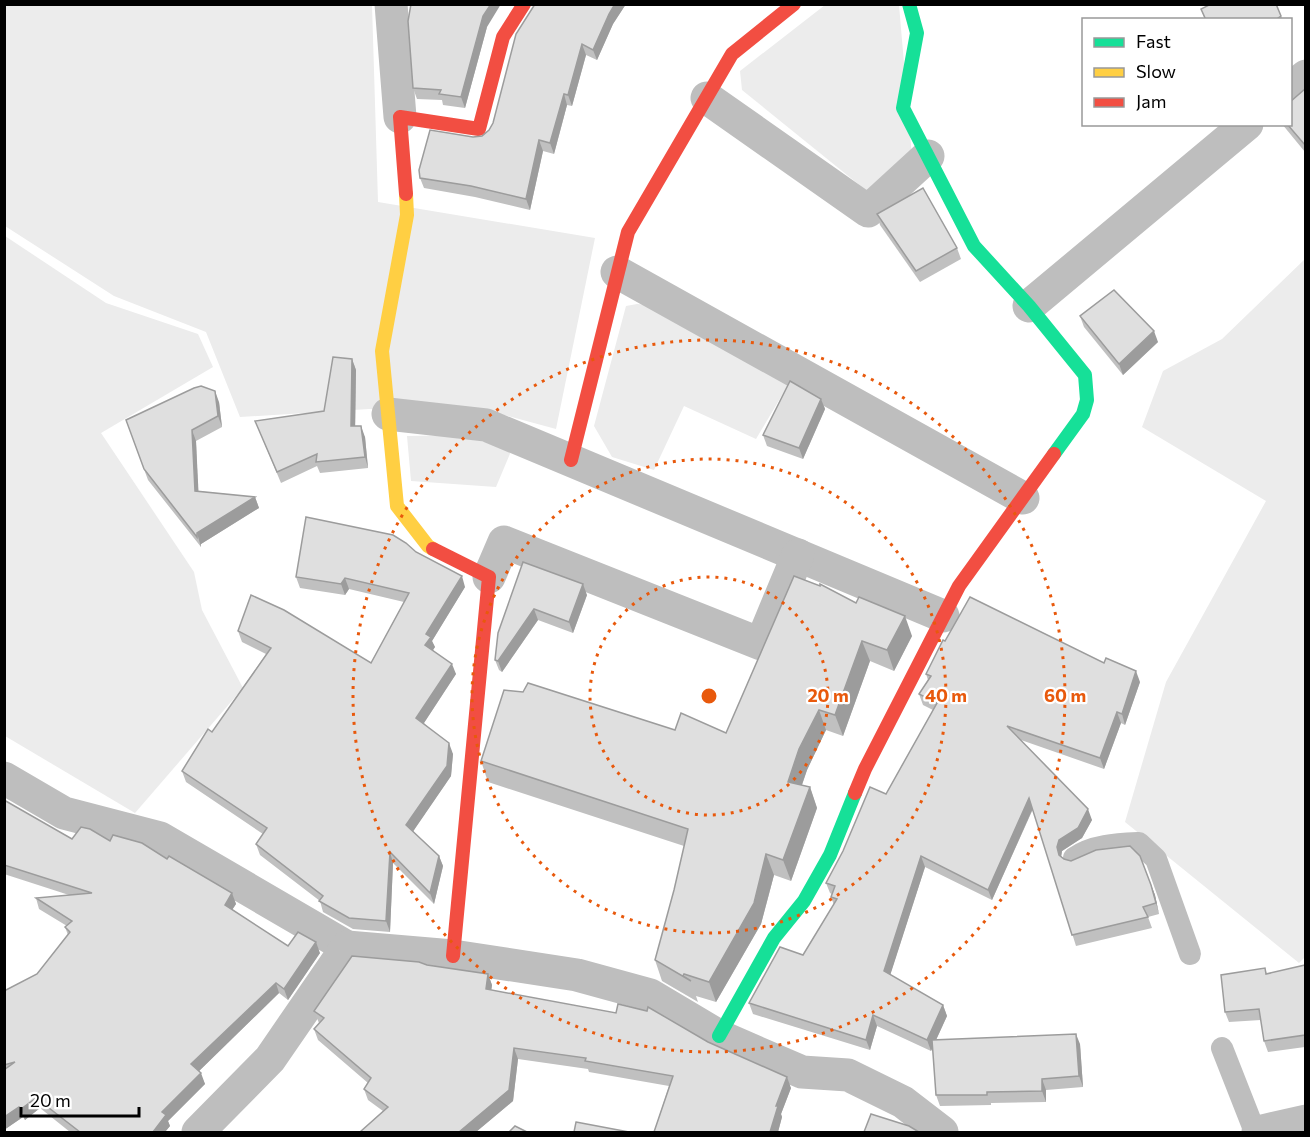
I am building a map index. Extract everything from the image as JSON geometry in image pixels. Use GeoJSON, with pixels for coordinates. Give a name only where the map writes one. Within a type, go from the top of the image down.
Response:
{"type":"FeatureCollection","features":[{"type":"Feature","properties":{"kind":"street"},"geometry":{"type":"LineString","coordinates":[[391,4],[407,215],[382,351],[397,506],[428,546],[489,577]]}},
{"type":"Feature","properties":{"kind":"street"},"geometry":{"type":"LineString","coordinates":[[400,117],[479,129],[503,37],[524,4]]}},
{"type":"Feature","properties":{"kind":"street"},"geometry":{"type":"LineString","coordinates":[[571,460],[628,232],[732,54],[794,4]]}},
{"type":"Feature","properties":{"kind":"street"},"geometry":{"type":"LineString","coordinates":[[719,1036],[774,938],[804,901],[830,855],[865,769],[959,586],[1083,414],[1087,400],[1084,375],[1029,306],[974,246],[903,108],[917,33],[909,4]]}},
{"type":"Feature","properties":{"kind":"street"},"geometry":{"type":"LineString","coordinates":[[1292,87],[1305,76]]}},
{"type":"Feature","properties":{"kind":"street"},"geometry":{"type":"LineString","coordinates":[[707,98],[868,211],[928,156]]}},
{"type":"Feature","properties":{"kind":"street"},"geometry":{"type":"LineString","coordinates":[[1029,306],[1245,126]]}},
{"type":"Feature","properties":{"kind":"street"},"geometry":{"type":"LineString","coordinates":[[617,272],[1023,498]]}},
{"type":"Feature","properties":{"kind":"street"},"geometry":{"type":"LineString","coordinates":[[388,414],[486,425],[943,616]]}},
{"type":"Feature","properties":{"kind":"street"},"geometry":{"type":"LineString","coordinates":[[453,956],[489,577],[504,542],[761,644],[798,555]]}},
{"type":"Feature","properties":{"kind":"street"},"geometry":{"type":"LineString","coordinates":[[4,778],[64,813],[160,838],[347,947],[453,956],[577,975],[650,995],[719,1036],[802,1072],[848,1075],[903,1102],[942,1132]]}},
{"type":"Feature","properties":{"kind":"street"},"geometry":{"type":"LineString","coordinates":[[198,1132],[270,1059],[347,947]]}},
{"type":"Feature","properties":{"kind":"street"},"geometry":{"type":"LineString","coordinates":[[1256,1132],[1305,1121]]}},
{"type":"Feature","properties":{"kind":"lane"},"geometry":{"type":"LineString","coordinates":[[1074,858],[1113,844],[1139,843],[1156,859],[1190,954]]}},
{"type":"Feature","properties":{"kind":"lane"},"geometry":{"type":"LineString","coordinates":[[1222,1048],[1256,1132]]}},
{"type":"Feature","properties":{"kind":"shaded area"},"geometry":{"type":"Polygon","coordinates":[[[4,5],[372,5],[378,202],[595,238],[556,429],[493,412],[369,409],[240,417],[206,332],[114,296],[5,226],[4,5]]]}},
{"type":"Feature","properties":{"kind":"shaded area"},"geometry":{"type":"Polygon","coordinates":[[[825,5],[899,5],[912,157],[873,196],[742,90],[740,71],[825,5]]]}},
{"type":"Feature","properties":{"kind":"shaded area"},"geometry":{"type":"Polygon","coordinates":[[[5,236],[106,303],[198,334],[213,367],[101,433],[194,572],[202,610],[243,688],[135,813],[5,736],[5,236]]]}},
{"type":"Feature","properties":{"kind":"shaded area"},"geometry":{"type":"Polygon","coordinates":[[[1305,259],[1305,957],[1299,963],[1125,822],[1166,682],[1266,501],[1142,427],[1163,371],[1222,339],[1305,259]]]}},
{"type":"Feature","properties":{"kind":"shaded area"},"geometry":{"type":"Polygon","coordinates":[[[649,305],[788,385],[756,439],[684,406],[654,470],[612,457],[594,426],[626,306],[649,305]]]}},
{"type":"Feature","properties":{"kind":"shaded area"},"geometry":{"type":"Polygon","coordinates":[[[465,435],[512,449],[496,487],[411,481],[407,436],[465,435]]]}},
{"type":"Feature","properties":{"kind":"building"},"geometry":{"type":"Polygon","coordinates":[[[411,4],[491,4],[483,16],[461,97],[439,94],[441,90],[413,88],[408,21],[411,4]]]}},
{"type":"Feature","properties":{"kind":"building"},"geometry":{"type":"Polygon","coordinates":[[[535,4],[615,4],[593,50],[582,44],[568,95],[564,94],[550,143],[539,140],[526,199],[471,186],[420,178],[419,170],[430,130],[473,137],[482,136],[489,130],[493,123],[516,34],[535,4]]]}},
{"type":"Feature","properties":{"kind":"building"},"geometry":{"type":"Polygon","coordinates":[[[1211,4],[1276,4],[1281,16],[1278,18],[1205,18],[1201,9],[1211,4]]]}},
{"type":"Feature","properties":{"kind":"building"},"geometry":{"type":"Polygon","coordinates":[[[1305,89],[1305,145],[1289,126],[1292,126],[1292,100],[1305,89]]]}},
{"type":"Feature","properties":{"kind":"building"},"geometry":{"type":"Polygon","coordinates":[[[923,188],[957,248],[916,271],[877,214],[923,188]]]}},
{"type":"Feature","properties":{"kind":"building"},"geometry":{"type":"Polygon","coordinates":[[[1114,290],[1154,331],[1119,364],[1080,316],[1114,290]]]}},
{"type":"Feature","properties":{"kind":"building"},"geometry":{"type":"Polygon","coordinates":[[[333,357],[352,359],[351,426],[361,426],[365,457],[316,462],[317,454],[277,472],[255,421],[324,411],[333,357]]]}},
{"type":"Feature","properties":{"kind":"building"},"geometry":{"type":"Polygon","coordinates":[[[790,381],[821,399],[799,448],[763,435],[790,381]]]}},
{"type":"Feature","properties":{"kind":"building"},"geometry":{"type":"Polygon","coordinates":[[[201,386],[215,391],[218,416],[192,430],[195,491],[255,497],[197,533],[197,537],[144,469],[126,420],[201,386]]]}},
{"type":"Feature","properties":{"kind":"building"},"geometry":{"type":"Polygon","coordinates":[[[306,517],[393,535],[416,552],[462,576],[426,634],[431,637],[425,645],[452,664],[416,718],[449,743],[447,766],[406,825],[439,856],[430,893],[390,852],[386,921],[349,918],[319,901],[323,896],[256,844],[267,828],[182,771],[208,729],[212,732],[271,648],[238,631],[251,595],[284,610],[371,663],[409,593],[345,578],[341,584],[296,577],[306,517]]]}},
{"type":"Feature","properties":{"kind":"building"},"geometry":{"type":"Polygon","coordinates":[[[523,562],[583,584],[569,622],[534,609],[498,661],[495,660],[498,633],[523,562]]]}},
{"type":"Feature","properties":{"kind":"building"},"geometry":{"type":"Polygon","coordinates":[[[794,576],[820,586],[820,584],[856,603],[859,597],[905,616],[887,650],[862,641],[835,715],[819,710],[799,749],[788,782],[810,787],[783,860],[766,854],[754,903],[709,982],[684,974],[683,976],[691,981],[655,960],[688,829],[481,761],[504,690],[523,692],[528,683],[675,730],[681,713],[726,733],[794,576]]]}},
{"type":"Feature","properties":{"kind":"building"},"geometry":{"type":"Polygon","coordinates":[[[970,597],[1104,663],[1106,658],[1136,671],[1122,714],[1117,712],[1100,758],[1007,726],[1088,809],[1078,828],[1059,840],[1057,847],[1059,855],[1071,861],[1096,850],[1130,846],[1140,856],[1156,903],[1143,907],[1148,917],[1072,935],[1029,798],[988,890],[921,856],[884,971],[943,1005],[927,1040],[873,1015],[866,1040],[749,1003],[780,947],[803,955],[837,899],[831,897],[835,886],[826,883],[843,851],[870,787],[886,794],[937,703],[919,694],[931,676],[926,674],[943,640],[945,641],[970,597]]]}},
{"type":"Feature","properties":{"kind":"building"},"geometry":{"type":"Polygon","coordinates":[[[4,800],[72,839],[81,827],[90,829],[110,841],[113,835],[142,843],[167,859],[169,856],[232,893],[225,905],[288,946],[298,932],[316,942],[284,989],[276,983],[191,1064],[201,1073],[162,1112],[166,1115],[153,1132],[80,1132],[36,1098],[21,1109],[19,1107],[4,1117],[4,1070],[15,1062],[4,1065],[4,991],[37,974],[70,932],[65,927],[72,921],[36,898],[92,893],[4,865],[4,800]]]}},
{"type":"Feature","properties":{"kind":"building"},"geometry":{"type":"Polygon","coordinates":[[[352,956],[419,962],[488,974],[486,989],[616,1013],[618,1004],[647,1011],[648,1007],[708,1042],[787,1077],[776,1106],[778,1106],[770,1132],[654,1132],[673,1076],[585,1061],[586,1058],[514,1048],[509,1090],[459,1132],[360,1132],[388,1107],[364,1089],[371,1078],[314,1029],[324,1018],[314,1011],[352,956]]]}},
{"type":"Feature","properties":{"kind":"building"},"geometry":{"type":"Polygon","coordinates":[[[1305,965],[1305,1035],[1264,1041],[1259,1009],[1225,1012],[1221,975],[1265,968],[1266,974],[1305,965]]]}},
{"type":"Feature","properties":{"kind":"building"},"geometry":{"type":"Polygon","coordinates":[[[1076,1034],[1079,1076],[1042,1079],[1042,1091],[987,1092],[987,1095],[936,1095],[932,1040],[1076,1034]]]}},
{"type":"Feature","properties":{"kind":"building"},"geometry":{"type":"Polygon","coordinates":[[[871,1114],[909,1126],[919,1132],[864,1132],[871,1114]]]}},
{"type":"Feature","properties":{"kind":"building"},"geometry":{"type":"Polygon","coordinates":[[[576,1122],[629,1132],[574,1132],[576,1122]]]}},
{"type":"Feature","properties":{"kind":"building"},"geometry":{"type":"Polygon","coordinates":[[[515,1126],[527,1132],[509,1132],[515,1126]]]}},
{"type":"Feature","properties":{"kind":"traffic: fast"},"geometry":{"type":"LineString","coordinates":[[909,4],[917,33],[903,108],[974,246],[1029,306],[1085,375],[1087,400],[1083,414],[1054,454]]}},
{"type":"Feature","properties":{"kind":"traffic: fast"},"geometry":{"type":"LineString","coordinates":[[719,1036],[774,938],[804,901],[830,855],[855,793]]}},
{"type":"Feature","properties":{"kind":"traffic: slow"},"geometry":{"type":"LineString","coordinates":[[406,194],[407,215],[382,351],[397,506],[428,546],[433,549]]}},
{"type":"Feature","properties":{"kind":"traffic: jam"},"geometry":{"type":"LineString","coordinates":[[406,194],[400,117],[479,129],[503,37],[524,4]]}},
{"type":"Feature","properties":{"kind":"traffic: jam"},"geometry":{"type":"LineString","coordinates":[[571,460],[628,232],[732,54],[794,4]]}},
{"type":"Feature","properties":{"kind":"traffic: jam"},"geometry":{"type":"LineString","coordinates":[[855,793],[865,769],[959,586],[1054,454]]}},
{"type":"Feature","properties":{"kind":"traffic: jam"},"geometry":{"type":"LineString","coordinates":[[433,549],[489,577],[453,956]]}}]}
